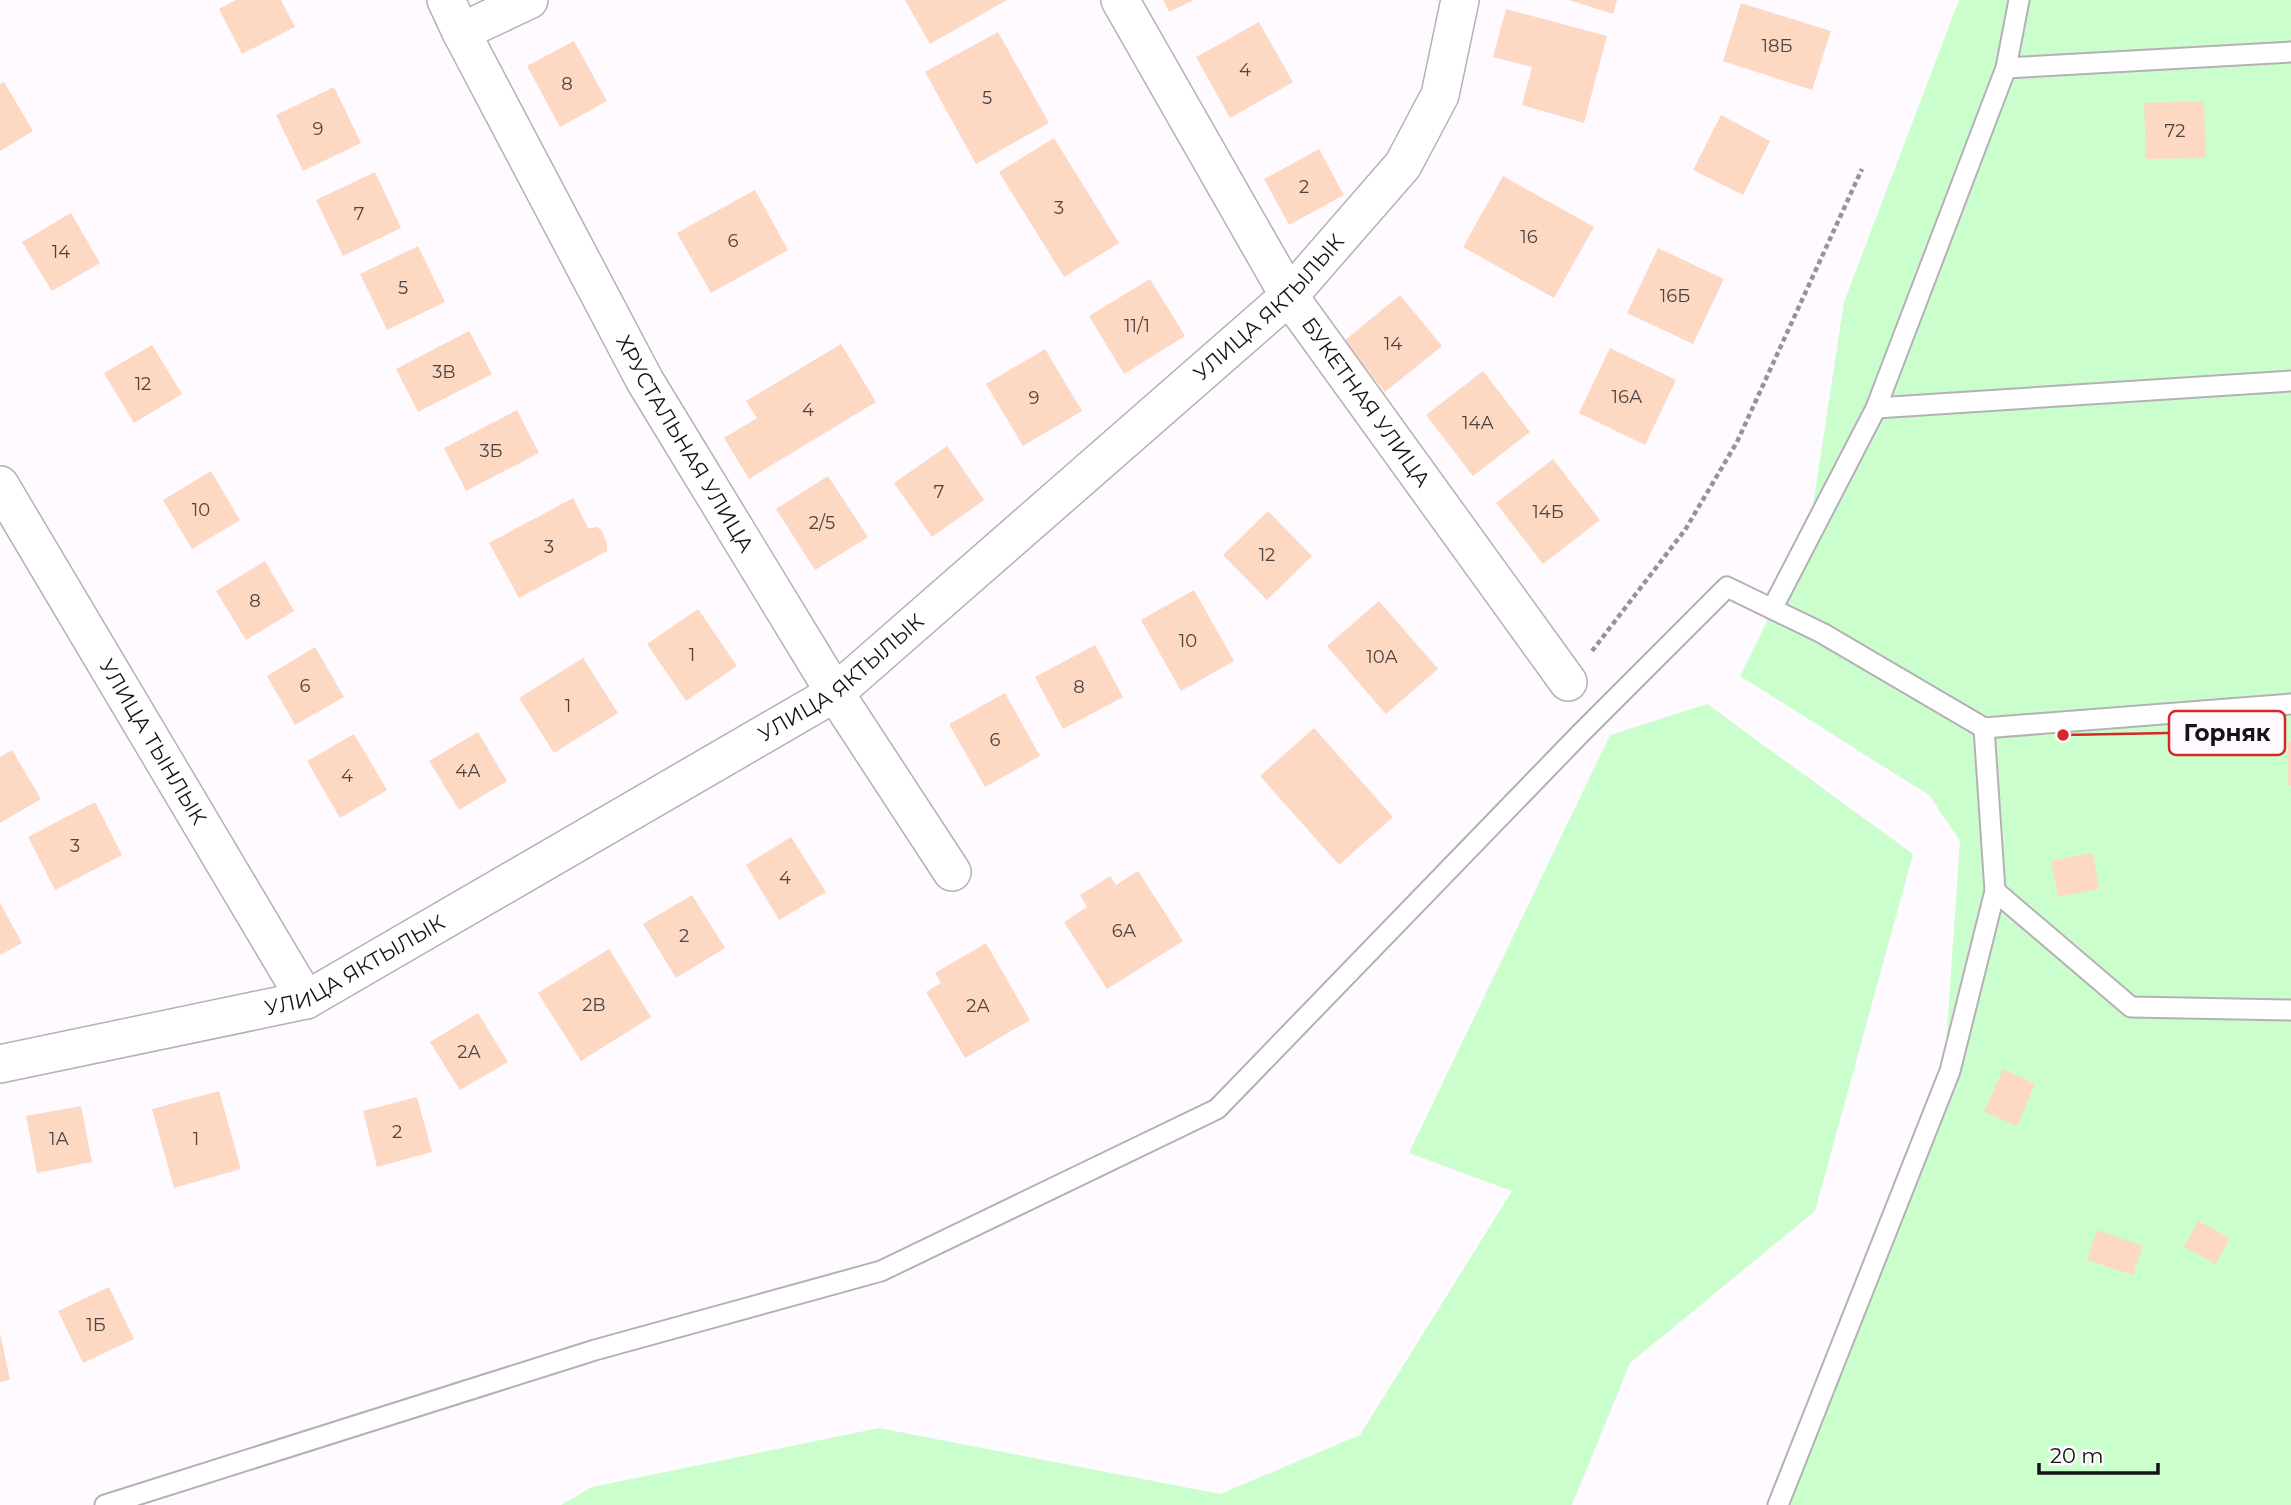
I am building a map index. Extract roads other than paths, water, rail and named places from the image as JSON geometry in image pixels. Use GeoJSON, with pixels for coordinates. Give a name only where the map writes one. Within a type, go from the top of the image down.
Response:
{"type":"FeatureCollection","features":[{"type":"Feature","properties":{"kind":"street"},"geometry":{"type":"LineString","coordinates":[[454,16],[529,0]]}},
{"type":"Feature","properties":{"kind":"street","name":"БУКЕТНАЯ УЛИЦА"},"geometry":{"type":"LineString","coordinates":[[1120,0],[1289,296],[1568,682]]}},
{"type":"Feature","properties":{"kind":"street","name":"УЛИЦА ЯКТЫЛЫК"},"geometry":{"type":"LineString","coordinates":[[0,1064],[306,1000],[835,694],[1289,296],[1404,165],[1440,95],[1460,0]]}},
{"type":"Feature","properties":{"kind":"street","name":"ХРУСТАЛЬНАЯ УЛИЦА"},"geometry":{"type":"LineString","coordinates":[[454,16],[645,381],[835,694],[952,873]]}},
{"type":"Feature","properties":{"kind":"street","name":"УЛИЦА ТЫНЛЫК"},"geometry":{"type":"LineString","coordinates":[[0,485],[306,1000]]}},
{"type":"Feature","properties":{"kind":"lane"},"geometry":{"type":"LineString","coordinates":[[1772,609],[1876,408],[2006,68],[2019,0]]}},
{"type":"Feature","properties":{"kind":"lane"},"geometry":{"type":"LineString","coordinates":[[2006,68],[2291,52]]}},
{"type":"Feature","properties":{"kind":"lane"},"geometry":{"type":"LineString","coordinates":[[1876,408],[2291,381]]}},
{"type":"Feature","properties":{"kind":"lane"},"geometry":{"type":"LineString","coordinates":[[105,1505],[595,1350],[881,1271],[1217,1109],[1581,733],[1727,587],[1822,633],[1984,728],[2291,704]]}},
{"type":"Feature","properties":{"kind":"lane"},"geometry":{"type":"LineString","coordinates":[[1778,1505],[1950,1071],[1995,891],[1984,728]]}},
{"type":"Feature","properties":{"kind":"lane"},"geometry":{"type":"LineString","coordinates":[[1995,891],[2131,1007],[2291,1010]]}},
{"type":"Feature","properties":{"kind":"place","name":"Горняк"},"geometry":{"type":"Point","coordinates":[2063,735]}}]}
